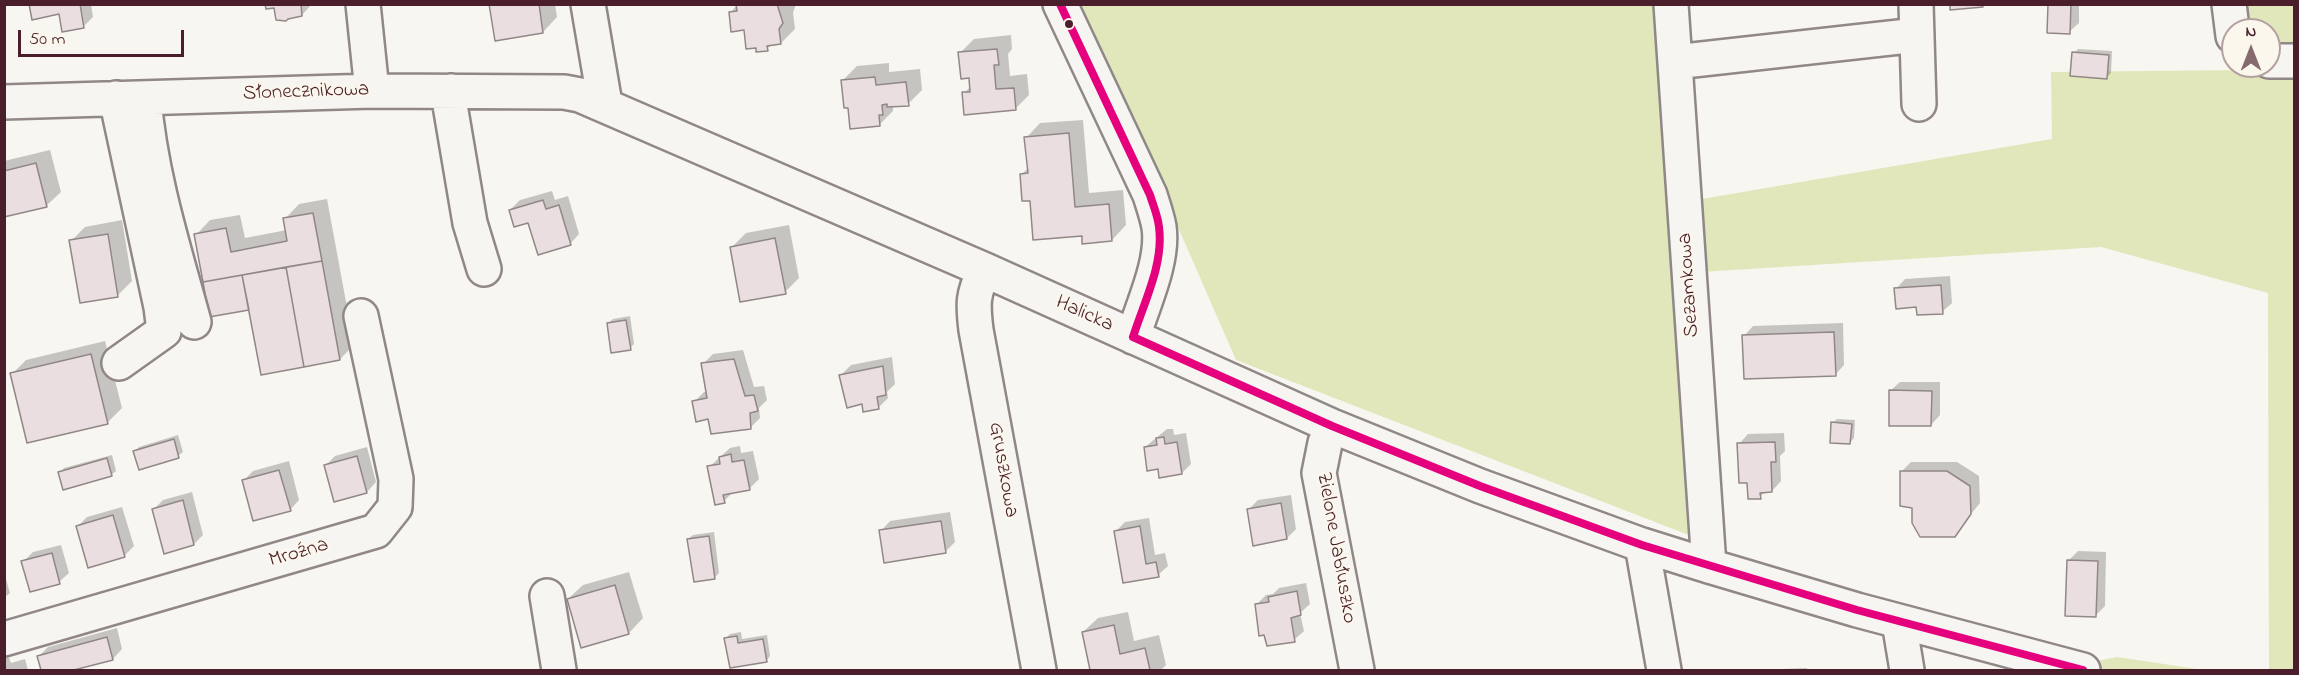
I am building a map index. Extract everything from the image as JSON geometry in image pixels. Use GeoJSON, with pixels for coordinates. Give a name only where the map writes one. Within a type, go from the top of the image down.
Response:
{"type":"FeatureCollection","features":[{"type":"Feature","properties":{"kind":"street"},"geometry":{"type":"LineString","coordinates":[[363,4],[372,91]]}},
{"type":"Feature","properties":{"kind":"street"},"geometry":{"type":"LineString","coordinates":[[588,4],[605,104]]}},
{"type":"Feature","properties":{"kind":"street"},"geometry":{"type":"LineString","coordinates":[[1060,4],[1150,195],[1159,228],[1158,256],[1133,337]]}},
{"type":"Feature","properties":{"kind":"street","name":"Sezamkowa"},"geometry":{"type":"LineString","coordinates":[[1671,4],[1709,566]]}},
{"type":"Feature","properties":{"kind":"street"},"geometry":{"type":"LineString","coordinates":[[1675,62],[1916,20],[1919,104]]}},
{"type":"Feature","properties":{"kind":"street","name":"Słonecznikowa"},"geometry":{"type":"LineString","coordinates":[[4,102],[372,91],[451,91],[564,92],[605,104]]}},
{"type":"Feature","properties":{"kind":"street"},"geometry":{"type":"LineString","coordinates":[[451,91],[450,105],[470,223],[484,269]]}},
{"type":"Feature","properties":{"kind":"street"},"geometry":{"type":"LineString","coordinates":[[130,98],[146,124],[162,205],[194,322]]}},
{"type":"Feature","properties":{"kind":"street"},"geometry":{"type":"LineString","coordinates":[[118,363],[164,331],[130,98]]}},
{"type":"Feature","properties":{"kind":"street","name":"Halicka"},"geometry":{"type":"LineString","coordinates":[[605,104],[985,270],[1332,426],[1480,486],[1642,545],[1709,566],[1899,622],[2083,670]]}},
{"type":"Feature","properties":{"kind":"street","name":"Gruszkowa"},"geometry":{"type":"LineString","coordinates":[[985,270],[976,286],[973,302],[976,330],[1039,670]]}},
{"type":"Feature","properties":{"kind":"street","name":"Mroźna"},"geometry":{"type":"LineString","coordinates":[[4,639],[376,531],[395,507],[396,479],[361,316]]}},
{"type":"Feature","properties":{"kind":"street","name":"Zielone Jabłuszko"},"geometry":{"type":"LineString","coordinates":[[1332,426],[1325,442],[1319,473],[1357,670]]}},
{"type":"Feature","properties":{"kind":"street"},"geometry":{"type":"LineString","coordinates":[[1642,545],[1664,670]]}},
{"type":"Feature","properties":{"kind":"street"},"geometry":{"type":"LineString","coordinates":[[547,596],[559,670]]}},
{"type":"Feature","properties":{"kind":"street"},"geometry":{"type":"LineString","coordinates":[[1899,622],[1907,670]]}},
{"type":"Feature","properties":{"kind":"green space"},"geometry":{"type":"Polygon","coordinates":[[[1081,5],[1659,5],[1694,537],[1236,360],[1081,5]]]}},
{"type":"Feature","properties":{"kind":"green space"},"geometry":{"type":"Polygon","coordinates":[[[2244,5],[2294,5],[2294,670],[2269,670],[2268,293],[2101,247],[1701,272],[1696,200],[2052,139],[2051,72],[2221,70],[2221,78],[2281,78],[2281,18],[2244,18],[2244,5]]]}},
{"type":"Feature","properties":{"kind":"green space"},"geometry":{"type":"Polygon","coordinates":[[[2117,657],[2204,670],[2053,670],[2117,657]]]}},
{"type":"Feature","properties":{"kind":"building"},"geometry":{"type":"Polygon","coordinates":[[[29,4],[80,4],[84,28],[62,32],[59,14],[32,20],[29,4]]]}},
{"type":"Feature","properties":{"kind":"building"},"geometry":{"type":"Polygon","coordinates":[[[265,4],[301,4],[302,16],[286,21],[276,20],[274,8],[266,9],[265,4]]]}},
{"type":"Feature","properties":{"kind":"building"},"geometry":{"type":"Polygon","coordinates":[[[489,4],[539,4],[543,33],[495,41],[489,4]]]}},
{"type":"Feature","properties":{"kind":"building"},"geometry":{"type":"Polygon","coordinates":[[[736,4],[777,4],[783,23],[779,29],[781,44],[767,46],[768,51],[756,52],[756,48],[746,49],[744,30],[731,32],[729,12],[737,11],[736,4]]]}},
{"type":"Feature","properties":{"kind":"building"},"geometry":{"type":"Polygon","coordinates":[[[1950,4],[1982,4],[1983,7],[1950,10],[1950,4]]]}},
{"type":"Feature","properties":{"kind":"building"},"geometry":{"type":"Polygon","coordinates":[[[2048,4],[2071,4],[2070,34],[2047,33],[2048,4]]]}},
{"type":"Feature","properties":{"kind":"building"},"geometry":{"type":"Polygon","coordinates":[[[997,49],[999,65],[994,65],[996,89],[1014,88],[1016,110],[964,115],[962,92],[970,92],[969,78],[961,79],[958,52],[997,49]]]}},
{"type":"Feature","properties":{"kind":"building"},"geometry":{"type":"Polygon","coordinates":[[[2072,52],[2109,55],[2107,79],[2070,76],[2072,52]]]}},
{"type":"Feature","properties":{"kind":"building"},"geometry":{"type":"Polygon","coordinates":[[[875,77],[876,85],[906,82],[909,106],[887,107],[887,104],[882,105],[883,115],[879,115],[880,126],[850,129],[848,108],[844,108],[841,80],[875,77]]]}},
{"type":"Feature","properties":{"kind":"building"},"geometry":{"type":"Polygon","coordinates":[[[1069,133],[1075,207],[1109,204],[1112,241],[1082,244],[1082,236],[1033,240],[1030,201],[1022,201],[1020,174],[1028,173],[1024,137],[1069,133]]]}},
{"type":"Feature","properties":{"kind":"building"},"geometry":{"type":"Polygon","coordinates":[[[36,163],[47,207],[4,217],[4,171],[36,163]]]}},
{"type":"Feature","properties":{"kind":"building"},"geometry":{"type":"Polygon","coordinates":[[[543,200],[546,209],[559,205],[571,245],[538,255],[528,223],[514,227],[509,210],[543,200]]]}},
{"type":"Feature","properties":{"kind":"building"},"geometry":{"type":"Polygon","coordinates":[[[313,213],[322,261],[203,282],[194,234],[226,228],[231,252],[287,241],[283,218],[313,213]]]}},
{"type":"Feature","properties":{"kind":"building"},"geometry":{"type":"Polygon","coordinates":[[[108,234],[118,297],[80,303],[69,240],[108,234]]]}},
{"type":"Feature","properties":{"kind":"building"},"geometry":{"type":"Polygon","coordinates":[[[775,238],[786,294],[740,302],[730,247],[775,238]]]}},
{"type":"Feature","properties":{"kind":"building"},"geometry":{"type":"Polygon","coordinates":[[[322,261],[340,360],[304,367],[286,267],[322,261]]]}},
{"type":"Feature","properties":{"kind":"building"},"geometry":{"type":"Polygon","coordinates":[[[286,267],[304,367],[261,375],[242,275],[286,267]]]}},
{"type":"Feature","properties":{"kind":"building"},"geometry":{"type":"Polygon","coordinates":[[[242,275],[249,310],[209,317],[203,282],[242,275]]]}},
{"type":"Feature","properties":{"kind":"building"},"geometry":{"type":"Polygon","coordinates":[[[1941,285],[1943,314],[1917,315],[1916,307],[1896,309],[1894,288],[1941,285]]]}},
{"type":"Feature","properties":{"kind":"building"},"geometry":{"type":"Polygon","coordinates":[[[626,320],[631,350],[611,353],[607,323],[626,320]]]}},
{"type":"Feature","properties":{"kind":"building"},"geometry":{"type":"Polygon","coordinates":[[[1834,332],[1836,376],[1744,379],[1742,335],[1834,332]]]}},
{"type":"Feature","properties":{"kind":"building"},"geometry":{"type":"Polygon","coordinates":[[[91,354],[108,424],[27,443],[10,373],[91,354]]]}},
{"type":"Feature","properties":{"kind":"building"},"geometry":{"type":"Polygon","coordinates":[[[734,359],[745,396],[754,395],[758,411],[750,413],[751,429],[711,434],[708,419],[696,422],[692,401],[707,398],[701,363],[734,359]]]}},
{"type":"Feature","properties":{"kind":"building"},"geometry":{"type":"Polygon","coordinates":[[[883,366],[886,395],[877,397],[879,409],[863,412],[862,404],[847,408],[839,375],[883,366]]]}},
{"type":"Feature","properties":{"kind":"building"},"geometry":{"type":"Polygon","coordinates":[[[1889,390],[1932,391],[1931,426],[1889,426],[1889,390]]]}},
{"type":"Feature","properties":{"kind":"building"},"geometry":{"type":"Polygon","coordinates":[[[1831,422],[1852,424],[1850,444],[1830,443],[1831,422]]]}},
{"type":"Feature","properties":{"kind":"building"},"geometry":{"type":"Polygon","coordinates":[[[1164,437],[1165,444],[1177,442],[1182,474],[1159,478],[1158,469],[1147,471],[1144,447],[1157,445],[1156,438],[1164,437]]]}},
{"type":"Feature","properties":{"kind":"building"},"geometry":{"type":"Polygon","coordinates":[[[174,439],[179,458],[139,470],[133,451],[174,439]]]}},
{"type":"Feature","properties":{"kind":"building"},"geometry":{"type":"Polygon","coordinates":[[[1775,442],[1776,462],[1771,462],[1772,492],[1760,493],[1761,499],[1748,499],[1747,483],[1739,483],[1737,443],[1775,442]]]}},
{"type":"Feature","properties":{"kind":"building"},"geometry":{"type":"Polygon","coordinates":[[[731,454],[732,462],[744,460],[750,490],[723,495],[725,503],[715,505],[707,466],[720,464],[719,457],[731,454]]]}},
{"type":"Feature","properties":{"kind":"building"},"geometry":{"type":"Polygon","coordinates":[[[357,456],[367,493],[334,502],[324,465],[357,456]]]}},
{"type":"Feature","properties":{"kind":"building"},"geometry":{"type":"Polygon","coordinates":[[[107,458],[112,476],[63,490],[58,472],[107,458]]]}},
{"type":"Feature","properties":{"kind":"building"},"geometry":{"type":"Polygon","coordinates":[[[279,470],[291,511],[253,521],[242,480],[279,470]]]}},
{"type":"Feature","properties":{"kind":"building"},"geometry":{"type":"Polygon","coordinates":[[[1900,471],[1947,471],[1970,486],[1971,514],[1955,537],[1920,537],[1912,523],[1912,508],[1900,506],[1900,471]]]}},
{"type":"Feature","properties":{"kind":"building"},"geometry":{"type":"Polygon","coordinates":[[[183,500],[194,545],[164,554],[152,509],[183,500]]]}},
{"type":"Feature","properties":{"kind":"building"},"geometry":{"type":"Polygon","coordinates":[[[1281,503],[1287,539],[1253,546],[1247,509],[1281,503]]]}},
{"type":"Feature","properties":{"kind":"building"},"geometry":{"type":"Polygon","coordinates":[[[113,515],[125,557],[88,568],[76,526],[113,515]]]}},
{"type":"Feature","properties":{"kind":"building"},"geometry":{"type":"Polygon","coordinates":[[[941,521],[946,553],[884,563],[879,530],[941,521]]]}},
{"type":"Feature","properties":{"kind":"building"},"geometry":{"type":"Polygon","coordinates":[[[1140,526],[1146,564],[1156,562],[1159,577],[1123,583],[1114,531],[1140,526]]]}},
{"type":"Feature","properties":{"kind":"building"},"geometry":{"type":"Polygon","coordinates":[[[709,536],[715,579],[694,582],[687,539],[709,536]]]}},
{"type":"Feature","properties":{"kind":"building"},"geometry":{"type":"Polygon","coordinates":[[[52,553],[60,584],[30,592],[21,561],[52,553]]]}},
{"type":"Feature","properties":{"kind":"building"},"geometry":{"type":"Polygon","coordinates":[[[2067,560],[2098,561],[2096,617],[2065,616],[2067,560]]]}},
{"type":"Feature","properties":{"kind":"building"},"geometry":{"type":"Polygon","coordinates":[[[615,585],[629,634],[581,648],[567,599],[615,585]]]}},
{"type":"Feature","properties":{"kind":"building"},"geometry":{"type":"Polygon","coordinates":[[[1297,591],[1301,615],[1291,618],[1295,642],[1267,646],[1264,635],[1259,636],[1255,604],[1269,602],[1268,597],[1297,591]]]}},
{"type":"Feature","properties":{"kind":"building"},"geometry":{"type":"Polygon","coordinates":[[[1114,625],[1120,654],[1145,648],[1150,670],[1090,670],[1082,632],[1114,625]]]}},
{"type":"Feature","properties":{"kind":"building"},"geometry":{"type":"Polygon","coordinates":[[[737,636],[738,643],[763,639],[767,662],[730,668],[724,638],[737,636]]]}},
{"type":"Feature","properties":{"kind":"building"},"geometry":{"type":"Polygon","coordinates":[[[107,637],[113,660],[74,670],[41,670],[37,656],[107,637]]]}},
{"type":"Feature","properties":{"kind":"transit line"},"geometry":{"type":"LineString","coordinates":[[1060,4],[1150,195],[1158,219],[1159,255],[1133,337]]}},
{"type":"Feature","properties":{"kind":"transit line"},"geometry":{"type":"LineString","coordinates":[[1133,337],[1332,426],[1480,486],[1642,545],[1857,610],[2083,670]]}}]}
